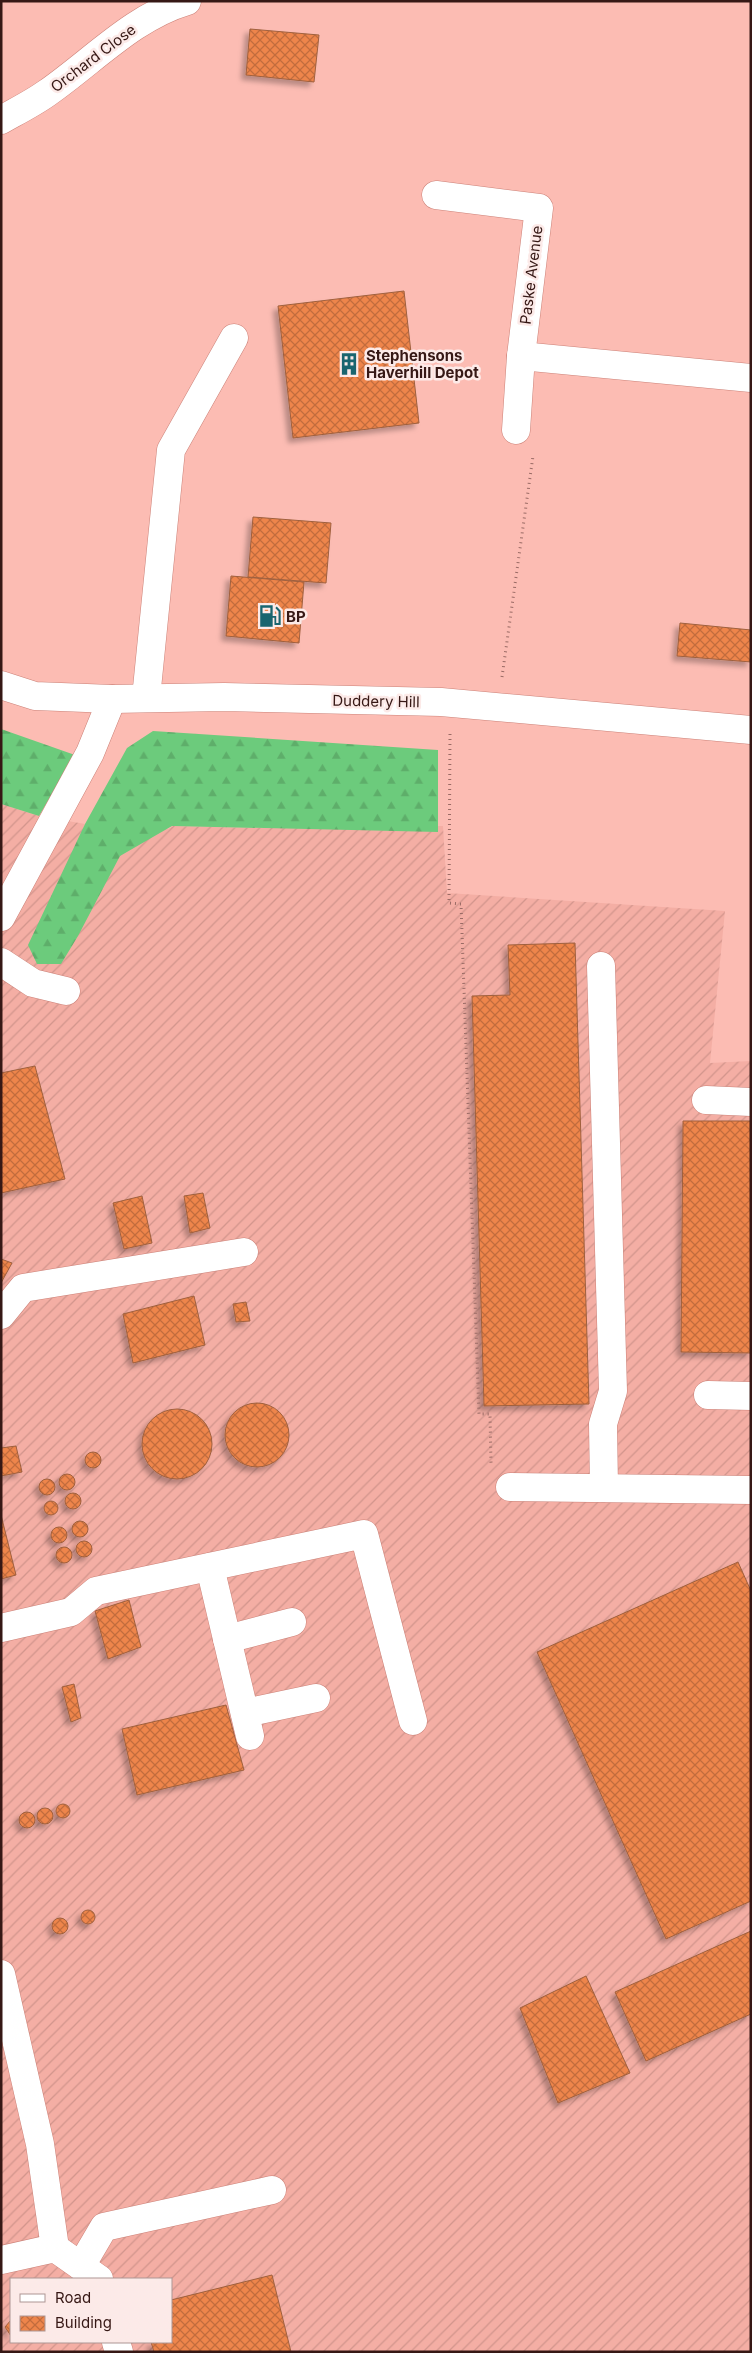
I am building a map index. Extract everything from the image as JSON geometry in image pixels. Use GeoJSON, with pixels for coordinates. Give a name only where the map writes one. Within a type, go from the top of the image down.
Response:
{"type":"FeatureCollection","features":[{"type":"Feature","properties":{"kind":"street","name":"Orchard Close"},"geometry":{"type":"LineString","coordinates":[[1,120],[47,93],[130,29],[173,5],[187,1]]}},
{"type":"Feature","properties":{"kind":"street","name":"Paske Avenue"},"geometry":{"type":"LineString","coordinates":[[436,195],[539,208],[521,356],[516,430]]}},
{"type":"Feature","properties":{"kind":"street"},"geometry":{"type":"LineString","coordinates":[[146,698],[171,450],[234,338]]}},
{"type":"Feature","properties":{"kind":"street"},"geometry":{"type":"LineString","coordinates":[[521,356],[751,378]]}},
{"type":"Feature","properties":{"kind":"street","name":"Duddery Hill"},"geometry":{"type":"LineString","coordinates":[[1,685],[35,696],[112,699],[224,697],[450,703],[751,730]]}},
{"type":"Feature","properties":{"kind":"street"},"geometry":{"type":"LineString","coordinates":[[1,917],[90,753],[112,699]]}},
{"type":"Feature","properties":{"kind":"street"},"geometry":{"type":"LineString","coordinates":[[1,962],[33,983],[66,991]]}},
{"type":"Feature","properties":{"kind":"street"},"geometry":{"type":"LineString","coordinates":[[601,966],[613,1392],[603,1424],[604,1488]]}},
{"type":"Feature","properties":{"kind":"street"},"geometry":{"type":"LineString","coordinates":[[706,1100],[751,1102]]}},
{"type":"Feature","properties":{"kind":"street"},"geometry":{"type":"LineString","coordinates":[[1,1315],[23,1288],[244,1252]]}},
{"type":"Feature","properties":{"kind":"street"},"geometry":{"type":"LineString","coordinates":[[708,1395],[751,1396]]}},
{"type":"Feature","properties":{"kind":"street"},"geometry":{"type":"LineString","coordinates":[[504,1477],[604,1488],[751,1490]]}},
{"type":"Feature","properties":{"kind":"street"},"geometry":{"type":"LineString","coordinates":[[1,1628],[71,1612],[96,1591],[364,1534],[413,1722]]}},
{"type":"Feature","properties":{"kind":"street"},"geometry":{"type":"LineString","coordinates":[[210,1566],[248,1724],[316,1698]]}},
{"type":"Feature","properties":{"kind":"street"},"geometry":{"type":"LineString","coordinates":[[229,1646],[294,1632]]}},
{"type":"Feature","properties":{"kind":"street"},"geometry":{"type":"LineString","coordinates":[[1,1974],[40,2144],[54,2248]]}},
{"type":"Feature","properties":{"kind":"street"},"geometry":{"type":"LineString","coordinates":[[1,2260],[54,2248],[90,2273],[104,2227],[272,2190]]}},
{"type":"Feature","properties":{"kind":"path"},"geometry":{"type":"LineString","coordinates":[[498,708],[535,438],[516,430]]}},
{"type":"Feature","properties":{"kind":"path"},"geometry":{"type":"LineString","coordinates":[[450,703],[449,902],[461,904],[479,1414],[490,1414],[491,1466],[504,1477]]}},
{"type":"Feature","properties":{"kind":"shaded area"},"geometry":{"type":"Polygon","coordinates":[[[1,804],[39,816],[85,824],[83,829],[168,829],[173,826],[252,828],[443,826],[447,893],[725,911],[710,1063],[751,1061],[751,2352],[1,2352],[1,804]]]}},
{"type":"Feature","properties":{"kind":"green space"},"geometry":{"type":"Polygon","coordinates":[[[1,729],[75,755],[39,816],[1,804],[1,729]]]}},
{"type":"Feature","properties":{"kind":"green space"},"geometry":{"type":"Polygon","coordinates":[[[153,731],[438,750],[438,832],[172,826],[120,856],[61,964],[37,964],[28,945],[85,824],[127,748],[153,731]]]}},
{"type":"Feature","properties":{"kind":"building"},"geometry":{"type":"Polygon","coordinates":[[[250,29],[319,35],[314,82],[246,75],[250,29]]]}},
{"type":"Feature","properties":{"kind":"building","name":"Stephensons Haverhill Depot"},"geometry":{"type":"Polygon","coordinates":[[[404,291],[419,423],[293,438],[278,306],[404,291]]]}},
{"type":"Feature","properties":{"kind":"building"},"geometry":{"type":"Polygon","coordinates":[[[253,517],[331,523],[326,583],[248,577],[253,517]]]}},
{"type":"Feature","properties":{"kind":"building"},"geometry":{"type":"Polygon","coordinates":[[[231,576],[304,582],[299,643],[226,636],[231,576]]]}},
{"type":"Feature","properties":{"kind":"building"},"geometry":{"type":"Polygon","coordinates":[[[680,623],[751,630],[751,662],[677,656],[680,623]]]}},
{"type":"Feature","properties":{"kind":"building"},"geometry":{"type":"Polygon","coordinates":[[[575,943],[589,1404],[484,1406],[472,996],[510,995],[508,945],[575,943]]]}},
{"type":"Feature","properties":{"kind":"building"},"geometry":{"type":"Polygon","coordinates":[[[35,1066],[65,1179],[1,1193],[1,1073],[35,1066]]]}},
{"type":"Feature","properties":{"kind":"building"},"geometry":{"type":"Polygon","coordinates":[[[683,1121],[751,1121],[751,1353],[681,1352],[683,1121]]]}},
{"type":"Feature","properties":{"kind":"building"},"geometry":{"type":"Polygon","coordinates":[[[203,1193],[210,1228],[190,1233],[184,1196],[203,1193]]]}},
{"type":"Feature","properties":{"kind":"building"},"geometry":{"type":"Polygon","coordinates":[[[142,1196],[152,1243],[124,1249],[113,1203],[142,1196]]]}},
{"type":"Feature","properties":{"kind":"building"},"geometry":{"type":"Polygon","coordinates":[[[1,1259],[12,1263],[1,1283],[1,1259]]]}},
{"type":"Feature","properties":{"kind":"building"},"geometry":{"type":"Polygon","coordinates":[[[194,1296],[205,1345],[133,1363],[123,1314],[194,1296]]]}},
{"type":"Feature","properties":{"kind":"building"},"geometry":{"type":"Polygon","coordinates":[[[246,1302],[250,1321],[236,1322],[233,1304],[246,1302]]]}},
{"type":"Feature","properties":{"kind":"building"},"geometry":{"type":"Polygon","coordinates":[[[257,1403],[275,1409],[283,1417],[289,1435],[283,1453],[275,1461],[257,1467],[239,1461],[231,1453],[225,1435],[231,1417],[239,1409],[257,1403]]]}},
{"type":"Feature","properties":{"kind":"building"},"geometry":{"type":"Polygon","coordinates":[[[177,1409],[190,1412],[202,1419],[209,1431],[212,1444],[209,1457],[202,1469],[190,1476],[177,1479],[164,1476],[152,1469],[145,1457],[142,1444],[145,1431],[152,1419],[164,1412],[177,1409]]]}},
{"type":"Feature","properties":{"kind":"building"},"geometry":{"type":"Polygon","coordinates":[[[16,1446],[22,1472],[1,1476],[1,1448],[16,1446]]]}},
{"type":"Feature","properties":{"kind":"building"},"geometry":{"type":"Polygon","coordinates":[[[93,1452],[101,1460],[93,1468],[85,1460],[93,1452]]]}},
{"type":"Feature","properties":{"kind":"building"},"geometry":{"type":"Polygon","coordinates":[[[67,1474],[75,1482],[67,1490],[59,1482],[67,1474]]]}},
{"type":"Feature","properties":{"kind":"building"},"geometry":{"type":"Polygon","coordinates":[[[47,1479],[55,1487],[47,1495],[39,1487],[47,1479]]]}},
{"type":"Feature","properties":{"kind":"building"},"geometry":{"type":"Polygon","coordinates":[[[73,1493],[81,1501],[73,1509],[65,1501],[73,1493]]]}},
{"type":"Feature","properties":{"kind":"building"},"geometry":{"type":"Polygon","coordinates":[[[48,1501],[54,1501],[58,1508],[54,1515],[48,1515],[44,1511],[44,1505],[48,1501]]]}},
{"type":"Feature","properties":{"kind":"building"},"geometry":{"type":"Polygon","coordinates":[[[1,1515],[16,1575],[1,1579],[1,1515]]]}},
{"type":"Feature","properties":{"kind":"building"},"geometry":{"type":"Polygon","coordinates":[[[80,1521],[88,1529],[80,1537],[72,1529],[80,1521]]]}},
{"type":"Feature","properties":{"kind":"building"},"geometry":{"type":"Polygon","coordinates":[[[59,1527],[67,1535],[59,1543],[51,1535],[59,1527]]]}},
{"type":"Feature","properties":{"kind":"building"},"geometry":{"type":"Polygon","coordinates":[[[84,1541],[92,1549],[84,1557],[76,1549],[84,1541]]]}},
{"type":"Feature","properties":{"kind":"building"},"geometry":{"type":"Polygon","coordinates":[[[64,1547],[72,1555],[64,1563],[56,1555],[64,1547]]]}},
{"type":"Feature","properties":{"kind":"building"},"geometry":{"type":"Polygon","coordinates":[[[738,1562],[751,1591],[751,1901],[666,1939],[537,1652],[738,1562]]]}},
{"type":"Feature","properties":{"kind":"building"},"geometry":{"type":"Polygon","coordinates":[[[129,1600],[141,1647],[108,1659],[95,1611],[129,1600]]]}},
{"type":"Feature","properties":{"kind":"building"},"geometry":{"type":"Polygon","coordinates":[[[74,1684],[81,1718],[71,1722],[62,1687],[74,1684]]]}},
{"type":"Feature","properties":{"kind":"building"},"geometry":{"type":"Polygon","coordinates":[[[226,1705],[244,1770],[137,1795],[122,1729],[226,1705]]]}},
{"type":"Feature","properties":{"kind":"building"},"geometry":{"type":"Polygon","coordinates":[[[60,1804],[66,1804],[70,1811],[66,1818],[60,1818],[56,1814],[56,1808],[60,1804]]]}},
{"type":"Feature","properties":{"kind":"building"},"geometry":{"type":"Polygon","coordinates":[[[45,1808],[53,1816],[45,1824],[37,1816],[45,1808]]]}},
{"type":"Feature","properties":{"kind":"building"},"geometry":{"type":"Polygon","coordinates":[[[27,1812],[35,1820],[27,1828],[19,1820],[27,1812]]]}},
{"type":"Feature","properties":{"kind":"building"},"geometry":{"type":"Polygon","coordinates":[[[85,1910],[91,1910],[95,1917],[91,1924],[85,1924],[81,1920],[81,1914],[85,1910]]]}},
{"type":"Feature","properties":{"kind":"building"},"geometry":{"type":"Polygon","coordinates":[[[60,1918],[68,1926],[60,1934],[52,1926],[60,1918]]]}},
{"type":"Feature","properties":{"kind":"building"},"geometry":{"type":"Polygon","coordinates":[[[751,1931],[751,2014],[646,2061],[615,1992],[751,1931]]]}},
{"type":"Feature","properties":{"kind":"building"},"geometry":{"type":"Polygon","coordinates":[[[586,1976],[630,2073],[558,2103],[520,2008],[586,1976]]]}},
{"type":"Feature","properties":{"kind":"building"},"geometry":{"type":"Polygon","coordinates":[[[272,2275],[291,2352],[154,2352],[151,2343],[172,2343],[172,2300],[272,2275]]]}},
{"type":"Feature","properties":{"kind":"building"},"geometry":{"type":"Polygon","coordinates":[[[10,2321],[10,2334],[5,2327],[10,2321]]]}},
{"type":"Feature","properties":{"kind":"place","name":"Stephensons Haverhill Depot"},"geometry":{"type":"Point","coordinates":[349,364]}},
{"type":"Feature","properties":{"kind":"place","name":"BP"},"geometry":{"type":"Point","coordinates":[270,616]}}]}
